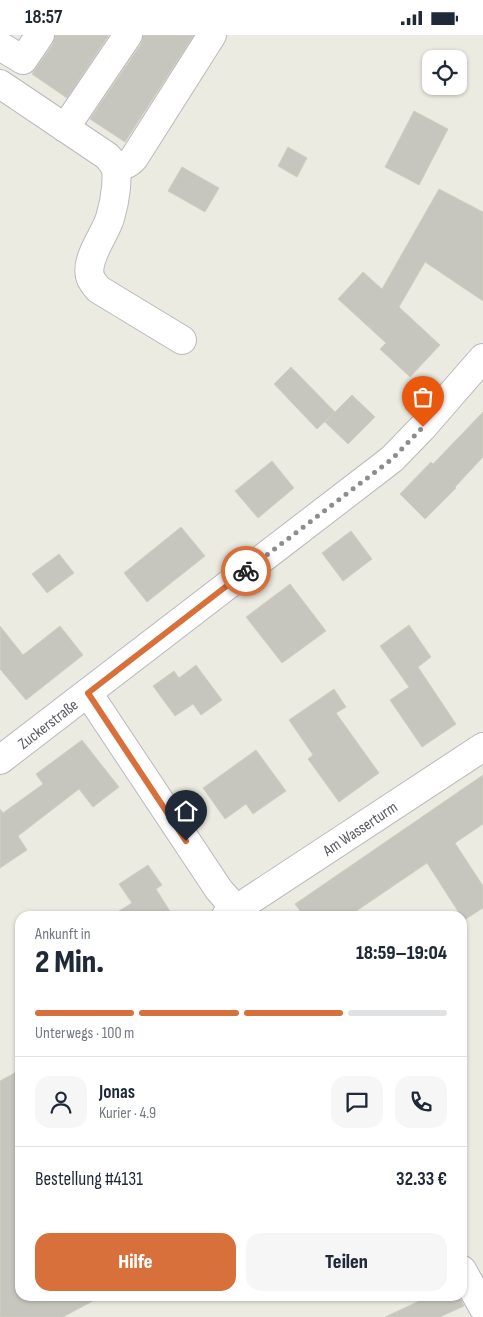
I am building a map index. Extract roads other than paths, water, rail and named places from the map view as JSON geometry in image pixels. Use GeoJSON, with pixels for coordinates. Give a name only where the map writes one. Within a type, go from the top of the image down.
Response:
{"type":"FeatureCollection","features":[{"type":"Feature","properties":{"kind":"street"},"geometry":{"type":"LineString","coordinates":[[40,35],[2,86],[107,156],[114,164],[117,173],[115,196],[110,218],[93,254],[90,267],[91,279],[98,289],[182,340]]}},
{"type":"Feature","properties":{"kind":"street"},"geometry":{"type":"LineString","coordinates":[[65,128],[128,35]]}},
{"type":"Feature","properties":{"kind":"street"},"geometry":{"type":"LineString","coordinates":[[114,164],[123,166],[134,158],[212,35]]}},
{"type":"Feature","properties":{"kind":"street"},"geometry":{"type":"LineString","coordinates":[[0,46],[23,60]]}},
{"type":"Feature","properties":{"kind":"street","name":"Zuckerstraße"},"geometry":{"type":"LineString","coordinates":[[0,760],[392,459],[423,427],[483,358]]}},
{"type":"Feature","properties":{"kind":"street","name":"Am Wasserturm"},"geometry":{"type":"LineString","coordinates":[[88,693],[234,911]]}},
{"type":"Feature","properties":{"kind":"street","name":"Am Wasserturm"},"geometry":{"type":"LineString","coordinates":[[240,911],[483,747]]}},
{"type":"Feature","properties":{"kind":"street"},"geometry":{"type":"LineString","coordinates":[[467,1279],[483,1307]]}}]}
